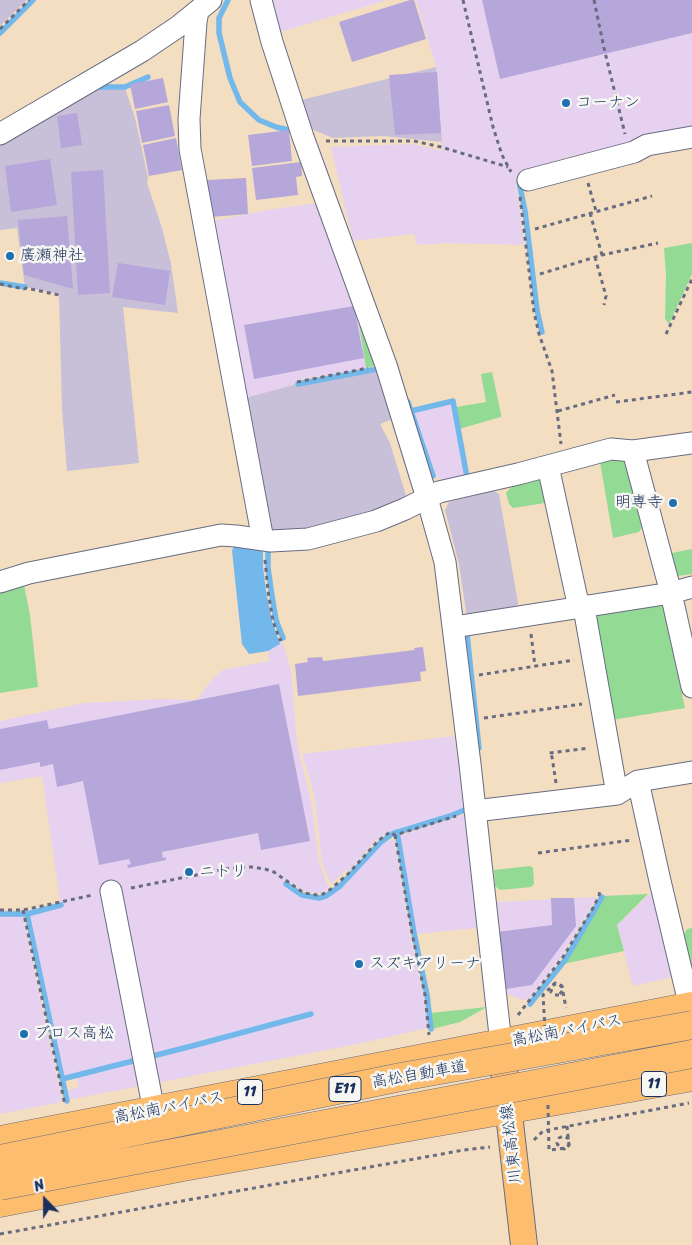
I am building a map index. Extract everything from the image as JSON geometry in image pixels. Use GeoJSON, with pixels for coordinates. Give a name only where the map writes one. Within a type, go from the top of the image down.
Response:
{"type":"FeatureCollection","features":[{"type":"Feature","properties":{"kind":"highway","name":"高松南バイパス"},"geometry":{"type":"LineString","coordinates":[[0,1140],[501,1044],[692,1015]]}},
{"type":"Feature","properties":{"kind":"highway","name":"高松自動車道"},"geometry":{"type":"LineString","coordinates":[[0,1159],[692,1015]]}},
{"type":"Feature","properties":{"kind":"highway","name":"高松自動車道"},"geometry":{"type":"LineString","coordinates":[[0,1186],[692,1054]]}},
{"type":"Feature","properties":{"kind":"highway","name":"11"},"geometry":{"type":"LineString","coordinates":[[508,1110],[570,1081],[692,1058]]}},
{"type":"Feature","properties":{"kind":"highway","name":"11"},"geometry":{"type":"LineString","coordinates":[[0,1203],[203,1164],[692,1077]]}},
{"type":"Feature","properties":{"kind":"main road","name":"川東高松線"},"geometry":{"type":"LineString","coordinates":[[501,1044],[524,1245]]}},
{"type":"Feature","properties":{"kind":"street"},"geometry":{"type":"LineString","coordinates":[[261,0],[272,42],[303,137],[386,365],[428,498],[445,562],[501,1044]]}},
{"type":"Feature","properties":{"kind":"street"},"geometry":{"type":"LineString","coordinates":[[0,134],[142,51],[204,6]]}},
{"type":"Feature","properties":{"kind":"street"},"geometry":{"type":"LineString","coordinates":[[204,6],[196,22],[189,120],[190,149],[264,540]]}},
{"type":"Feature","properties":{"kind":"street"},"geometry":{"type":"LineString","coordinates":[[520,182],[634,152],[646,145],[692,137]]}},
{"type":"Feature","properties":{"kind":"street"},"geometry":{"type":"LineString","coordinates":[[0,582],[29,573],[221,535],[264,540],[308,539],[376,520],[439,492],[611,449],[633,450],[692,442]]}},
{"type":"Feature","properties":{"kind":"street"},"geometry":{"type":"LineString","coordinates":[[633,450],[671,593],[692,687]]}},
{"type":"Feature","properties":{"kind":"street"},"geometry":{"type":"LineString","coordinates":[[556,464],[577,599],[584,608],[617,794]]}},
{"type":"Feature","properties":{"kind":"street"},"geometry":{"type":"LineString","coordinates":[[454,627],[584,608],[671,593],[692,587]]}},
{"type":"Feature","properties":{"kind":"street"},"geometry":{"type":"LineString","coordinates":[[475,811],[617,794],[638,781],[692,772]]}},
{"type":"Feature","properties":{"kind":"street"},"geometry":{"type":"LineString","coordinates":[[638,781],[692,1015]]}},
{"type":"Feature","properties":{"kind":"street"},"geometry":{"type":"LineString","coordinates":[[111,891],[154,1111]]}},
{"type":"Feature","properties":{"kind":"path"},"geometry":{"type":"LineString","coordinates":[[0,28],[30,0]]}},
{"type":"Feature","properties":{"kind":"path"},"geometry":{"type":"LineString","coordinates":[[463,0],[493,127],[509,168],[520,182],[534,312],[539,334],[552,371],[557,411],[556,464]]}},
{"type":"Feature","properties":{"kind":"path"},"geometry":{"type":"LineString","coordinates":[[594,0],[626,138],[624,154]]}},
{"type":"Feature","properties":{"kind":"path"},"geometry":{"type":"LineString","coordinates":[[303,137],[333,142],[414,141],[441,147],[509,168],[520,182]]}},
{"type":"Feature","properties":{"kind":"path"},"geometry":{"type":"LineString","coordinates":[[583,164],[596,211]]}},
{"type":"Feature","properties":{"kind":"path"},"geometry":{"type":"LineString","coordinates":[[535,229],[652,196]]}},
{"type":"Feature","properties":{"kind":"path"},"geometry":{"type":"LineString","coordinates":[[590,213],[602,255]]}},
{"type":"Feature","properties":{"kind":"path"},"geometry":{"type":"LineString","coordinates":[[540,274],[602,255],[658,243]]}},
{"type":"Feature","properties":{"kind":"path"},"geometry":{"type":"LineString","coordinates":[[595,257],[606,296],[604,305]]}},
{"type":"Feature","properties":{"kind":"path"},"geometry":{"type":"LineString","coordinates":[[666,334],[692,279]]}},
{"type":"Feature","properties":{"kind":"path"},"geometry":{"type":"LineString","coordinates":[[0,284],[59,295]]}},
{"type":"Feature","properties":{"kind":"path"},"geometry":{"type":"LineString","coordinates":[[297,382],[386,365]]}},
{"type":"Feature","properties":{"kind":"path"},"geometry":{"type":"LineString","coordinates":[[616,402],[692,392]]}},
{"type":"Feature","properties":{"kind":"path"},"geometry":{"type":"LineString","coordinates":[[557,411],[615,395]]}},
{"type":"Feature","properties":{"kind":"path"},"geometry":{"type":"LineString","coordinates":[[264,540],[265,567],[272,613],[280,640],[283,638]]}},
{"type":"Feature","properties":{"kind":"path"},"geometry":{"type":"LineString","coordinates":[[527,617],[530,626],[535,666]]}},
{"type":"Feature","properties":{"kind":"path"},"geometry":{"type":"LineString","coordinates":[[479,675],[592,658]]}},
{"type":"Feature","properties":{"kind":"path"},"geometry":{"type":"LineString","coordinates":[[483,718],[600,702]]}},
{"type":"Feature","properties":{"kind":"path"},"geometry":{"type":"LineString","coordinates":[[558,801],[552,757],[549,753],[608,746]]}},
{"type":"Feature","properties":{"kind":"path"},"geometry":{"type":"LineString","coordinates":[[395,836],[475,811]]}},
{"type":"Feature","properties":{"kind":"path"},"geometry":{"type":"LineString","coordinates":[[0,910],[23,910],[231,868],[251,867],[274,872],[304,893],[323,894],[349,873],[378,841],[390,832],[395,836],[425,995],[430,1038]]}},
{"type":"Feature","properties":{"kind":"path"},"geometry":{"type":"LineString","coordinates":[[538,853],[650,838]]}},
{"type":"Feature","properties":{"kind":"path"},"geometry":{"type":"LineString","coordinates":[[516,1017],[563,957],[593,908],[600,890]]}},
{"type":"Feature","properties":{"kind":"path"},"geometry":{"type":"LineString","coordinates":[[23,910],[66,1110]]}},
{"type":"Feature","properties":{"kind":"path"},"geometry":{"type":"LineString","coordinates":[[552,985],[555,983],[558,983],[560,984],[562,986],[562,988],[562,990],[560,994],[553,994],[550,988],[555,984],[561,985],[562,988],[566,1008]]}},
{"type":"Feature","properties":{"kind":"path"},"geometry":{"type":"LineString","coordinates":[[532,1142],[543,1131],[692,1103]]}},
{"type":"Feature","properties":{"kind":"path"},"geometry":{"type":"LineString","coordinates":[[559,1149],[566,1148],[570,1145],[570,1142],[570,1140],[569,1139],[568,1138],[565,1136],[558,1138],[557,1143],[561,1148],[567,1147],[570,1142],[568,1135],[567,1126]]}},
{"type":"Feature","properties":{"kind":"path"},"geometry":{"type":"LineString","coordinates":[[0,1234],[464,1150],[492,1147]]}},
{"type":"Feature","properties":{"kind":"shaded area"},"geometry":{"type":"Polygon","coordinates":[[[0,0],[27,0],[0,26],[0,0]]]}},
{"type":"Feature","properties":{"kind":"shaded area"},"geometry":{"type":"Polygon","coordinates":[[[272,0],[387,0],[280,32],[272,0]]]}},
{"type":"Feature","properties":{"kind":"shaded area","name":"コーナン"},"geometry":{"type":"Polygon","coordinates":[[[416,0],[692,0],[692,129],[631,141],[564,158],[521,172],[515,183],[524,245],[446,243],[417,245],[414,234],[353,241],[331,147],[413,144],[442,151],[436,67],[416,0]]]}},
{"type":"Feature","properties":{"kind":"shaded area"},"geometry":{"type":"Polygon","coordinates":[[[436,67],[442,142],[383,136],[333,138],[311,129],[301,100],[436,67]]]}},
{"type":"Feature","properties":{"kind":"shaded area"},"geometry":{"type":"Polygon","coordinates":[[[125,88],[135,118],[148,177],[147,183],[162,228],[171,264],[178,313],[123,307],[139,463],[67,471],[62,409],[59,294],[25,287],[17,228],[0,230],[0,144],[95,89],[125,88]]]}},
{"type":"Feature","properties":{"kind":"shaded area"},"geometry":{"type":"Polygon","coordinates":[[[319,203],[358,317],[366,368],[297,380],[297,384],[245,398],[212,221],[273,209],[319,203]]]}},
{"type":"Feature","properties":{"kind":"shaded area"},"geometry":{"type":"Polygon","coordinates":[[[378,369],[395,418],[380,424],[390,443],[407,499],[401,507],[272,537],[245,398],[297,384],[378,369]]]}},
{"type":"Feature","properties":{"kind":"shaded area"},"geometry":{"type":"Polygon","coordinates":[[[453,402],[467,477],[445,482],[434,475],[413,411],[453,402]]]}},
{"type":"Feature","properties":{"kind":"shaded area"},"geometry":{"type":"Polygon","coordinates":[[[494,491],[499,494],[518,603],[514,611],[467,618],[459,564],[445,510],[449,502],[494,491]]]}},
{"type":"Feature","properties":{"kind":"shaded area","name":"ニトリ"},"geometry":{"type":"Polygon","coordinates":[[[282,640],[291,671],[297,744],[312,806],[319,863],[329,888],[322,893],[317,893],[304,891],[291,882],[287,887],[303,897],[319,899],[327,897],[340,889],[381,844],[394,839],[428,1028],[357,1044],[68,1100],[66,1091],[79,1087],[76,1076],[125,1064],[124,1062],[63,1077],[29,915],[61,907],[42,776],[0,783],[0,721],[84,703],[160,699],[197,700],[210,682],[223,670],[269,661],[268,651],[282,640]],[[311,1013],[192,1045],[193,1047],[311,1016],[311,1013]]]}},
{"type":"Feature","properties":{"kind":"shaded area"},"geometry":{"type":"Polygon","coordinates":[[[454,736],[465,807],[449,814],[390,831],[376,840],[348,872],[346,870],[331,884],[322,863],[316,807],[302,754],[454,736]]]}},
{"type":"Feature","properties":{"kind":"shaded area"},"geometry":{"type":"Polygon","coordinates":[[[466,814],[478,928],[415,934],[399,836],[466,814]]]}},
{"type":"Feature","properties":{"kind":"shaded area"},"geometry":{"type":"Polygon","coordinates":[[[655,889],[676,976],[633,986],[617,925],[655,889]]]}},
{"type":"Feature","properties":{"kind":"shaded area"},"geometry":{"type":"Polygon","coordinates":[[[597,897],[562,956],[529,999],[523,1000],[507,994],[497,902],[597,897]]]}},
{"type":"Feature","properties":{"kind":"shaded area","name":"ブロス高松"},"geometry":{"type":"Polygon","coordinates":[[[0,916],[23,916],[62,1102],[0,1114],[0,916]]]}},
{"type":"Feature","properties":{"kind":"green space"},"geometry":{"type":"Polygon","coordinates":[[[692,243],[692,274],[669,324],[665,319],[666,275],[664,248],[692,243]]]}},
{"type":"Feature","properties":{"kind":"green space"},"geometry":{"type":"Polygon","coordinates":[[[358,317],[377,365],[366,368],[358,317]]]}},
{"type":"Feature","properties":{"kind":"green space"},"geometry":{"type":"Polygon","coordinates":[[[492,372],[501,417],[459,429],[456,407],[486,402],[481,374],[492,372]]]}},
{"type":"Feature","properties":{"kind":"green space"},"geometry":{"type":"Polygon","coordinates":[[[610,459],[628,459],[644,524],[639,532],[613,538],[600,462],[610,459]]]}},
{"type":"Feature","properties":{"kind":"green space"},"geometry":{"type":"Polygon","coordinates":[[[540,479],[549,498],[545,503],[513,508],[509,504],[506,493],[511,487],[540,479]]]}},
{"type":"Feature","properties":{"kind":"green space"},"geometry":{"type":"Polygon","coordinates":[[[692,549],[692,574],[678,576],[671,572],[667,554],[692,549]]]}},
{"type":"Feature","properties":{"kind":"green space"},"geometry":{"type":"Polygon","coordinates":[[[23,580],[30,615],[38,687],[0,693],[0,587],[23,580]]]}},
{"type":"Feature","properties":{"kind":"green space"},"geometry":{"type":"Polygon","coordinates":[[[658,604],[663,607],[685,708],[612,720],[593,620],[598,614],[658,604]]]}},
{"type":"Feature","properties":{"kind":"green space"},"geometry":{"type":"Polygon","coordinates":[[[530,866],[533,868],[534,884],[531,887],[500,890],[495,886],[494,870],[530,866]]]}},
{"type":"Feature","properties":{"kind":"green space"},"geometry":{"type":"Polygon","coordinates":[[[648,894],[617,925],[624,951],[563,964],[603,896],[648,894]]]}},
{"type":"Feature","properties":{"kind":"green space"},"geometry":{"type":"Polygon","coordinates":[[[692,928],[692,973],[683,936],[687,929],[692,928]]]}},
{"type":"Feature","properties":{"kind":"green space"},"geometry":{"type":"Polygon","coordinates":[[[487,1007],[460,1022],[432,1029],[430,1013],[487,1007]]]}},
{"type":"Feature","properties":{"kind":"water"},"geometry":{"type":"Polygon","coordinates":[[[236,539],[263,546],[266,591],[272,621],[280,644],[268,651],[249,654],[242,644],[232,551],[236,539]]]}},
{"type":"Feature","properties":{"kind":"building"},"geometry":{"type":"Polygon","coordinates":[[[414,0],[426,39],[352,62],[339,22],[414,0]]]}},
{"type":"Feature","properties":{"kind":"building"},"geometry":{"type":"Polygon","coordinates":[[[482,0],[692,0],[692,33],[500,79],[482,0]]]}},
{"type":"Feature","properties":{"kind":"building"},"geometry":{"type":"Polygon","coordinates":[[[437,72],[441,133],[395,135],[389,75],[437,72]]]}},
{"type":"Feature","properties":{"kind":"building"},"geometry":{"type":"Polygon","coordinates":[[[163,78],[168,102],[135,109],[130,84],[163,78]]]}},
{"type":"Feature","properties":{"kind":"building"},"geometry":{"type":"Polygon","coordinates":[[[169,105],[175,136],[142,143],[136,111],[169,105]]]}},
{"type":"Feature","properties":{"kind":"building"},"geometry":{"type":"Polygon","coordinates":[[[77,113],[82,145],[61,148],[57,116],[77,113]]]}},
{"type":"Feature","properties":{"kind":"building"},"geometry":{"type":"Polygon","coordinates":[[[289,130],[292,161],[252,166],[248,135],[289,130]]]}},
{"type":"Feature","properties":{"kind":"building"},"geometry":{"type":"Polygon","coordinates":[[[176,138],[182,170],[149,176],[143,145],[176,138]]]}},
{"type":"Feature","properties":{"kind":"building"},"geometry":{"type":"Polygon","coordinates":[[[50,159],[57,205],[11,212],[5,166],[50,159]]]}},
{"type":"Feature","properties":{"kind":"building"},"geometry":{"type":"Polygon","coordinates":[[[301,162],[302,176],[296,177],[298,195],[256,200],[252,168],[301,162]]]}},
{"type":"Feature","properties":{"kind":"building"},"geometry":{"type":"Polygon","coordinates":[[[103,170],[110,293],[78,295],[71,172],[103,170]]]}},
{"type":"Feature","properties":{"kind":"building"},"geometry":{"type":"Polygon","coordinates":[[[246,178],[248,214],[211,217],[207,180],[246,178]]]}},
{"type":"Feature","properties":{"kind":"building"},"geometry":{"type":"Polygon","coordinates":[[[67,216],[73,289],[24,275],[18,220],[67,216]]]}},
{"type":"Feature","properties":{"kind":"building"},"geometry":{"type":"Polygon","coordinates":[[[118,263],[170,271],[165,305],[112,297],[118,263]]]}},
{"type":"Feature","properties":{"kind":"building"},"geometry":{"type":"Polygon","coordinates":[[[354,306],[364,358],[254,379],[244,325],[354,306]]]}},
{"type":"Feature","properties":{"kind":"building"},"geometry":{"type":"Polygon","coordinates":[[[423,647],[426,671],[420,672],[421,681],[298,696],[295,664],[308,662],[307,658],[322,657],[323,661],[415,650],[414,648],[423,647]]]}},
{"type":"Feature","properties":{"kind":"building"},"geometry":{"type":"Polygon","coordinates":[[[279,684],[310,841],[261,850],[258,833],[162,852],[163,858],[166,857],[166,860],[128,868],[127,865],[131,864],[129,859],[99,865],[83,781],[57,787],[53,764],[40,767],[40,762],[0,770],[0,729],[47,720],[49,729],[279,684]]]}},
{"type":"Feature","properties":{"kind":"building"},"geometry":{"type":"Polygon","coordinates":[[[551,898],[574,898],[576,926],[532,985],[506,989],[506,985],[503,985],[497,932],[552,925],[551,898]]]}},
{"type":"Feature","properties":{"kind":"waterway"},"geometry":{"type":"LineString","coordinates":[[0,33],[33,0]]}},
{"type":"Feature","properties":{"kind":"waterway"},"geometry":{"type":"LineString","coordinates":[[228,0],[219,18],[219,33],[230,78],[240,102],[259,120],[293,131]]}},
{"type":"Feature","properties":{"kind":"waterway"},"geometry":{"type":"LineString","coordinates":[[96,87],[125,87],[148,77]]}},
{"type":"Feature","properties":{"kind":"waterway"},"geometry":{"type":"LineString","coordinates":[[519,182],[525,211],[537,310],[542,332]]}},
{"type":"Feature","properties":{"kind":"waterway"},"geometry":{"type":"LineString","coordinates":[[0,283],[25,287]]}},
{"type":"Feature","properties":{"kind":"waterway"},"geometry":{"type":"LineString","coordinates":[[298,384],[382,368]]}},
{"type":"Feature","properties":{"kind":"waterway"},"geometry":{"type":"LineString","coordinates":[[411,411],[453,401],[467,477]]}},
{"type":"Feature","properties":{"kind":"waterway"},"geometry":{"type":"LineString","coordinates":[[408,402],[433,476]]}},
{"type":"Feature","properties":{"kind":"waterway"},"geometry":{"type":"LineString","coordinates":[[268,545],[268,568],[272,596],[276,620],[283,638]]}},
{"type":"Feature","properties":{"kind":"waterway"},"geometry":{"type":"LineString","coordinates":[[467,634],[479,748]]}},
{"type":"Feature","properties":{"kind":"waterway"},"geometry":{"type":"LineString","coordinates":[[286,884],[302,895],[319,898],[326,896],[340,886],[381,842],[392,834],[467,809]]}},
{"type":"Feature","properties":{"kind":"waterway"},"geometry":{"type":"LineString","coordinates":[[397,832],[414,933],[427,995],[431,1029]]}},
{"type":"Feature","properties":{"kind":"waterway"},"geometry":{"type":"LineString","coordinates":[[530,1004],[565,960],[602,897]]}},
{"type":"Feature","properties":{"kind":"waterway"},"geometry":{"type":"LineString","coordinates":[[0,914],[27,914],[61,905]]}},
{"type":"Feature","properties":{"kind":"waterway"},"geometry":{"type":"LineString","coordinates":[[27,914],[67,1101]]}},
{"type":"Feature","properties":{"kind":"waterway"},"geometry":{"type":"LineString","coordinates":[[62,1079],[311,1014]]}},
{"type":"Feature","properties":{"kind":"place","name":"コーナン"},"geometry":{"type":"Point","coordinates":[566,103]}},
{"type":"Feature","properties":{"kind":"place","name":"廣瀬神社"},"geometry":{"type":"Point","coordinates":[10,256]}},
{"type":"Feature","properties":{"kind":"place","name":"明専寺"},"geometry":{"type":"Point","coordinates":[673,503]}},
{"type":"Feature","properties":{"kind":"place","name":"ニトリ"},"geometry":{"type":"Point","coordinates":[189,872]}},
{"type":"Feature","properties":{"kind":"place","name":"スズキアリーナ"},"geometry":{"type":"Point","coordinates":[359,964]}},
{"type":"Feature","properties":{"kind":"place","name":"ブロス高松"},"geometry":{"type":"Point","coordinates":[24,1034]}}]}
